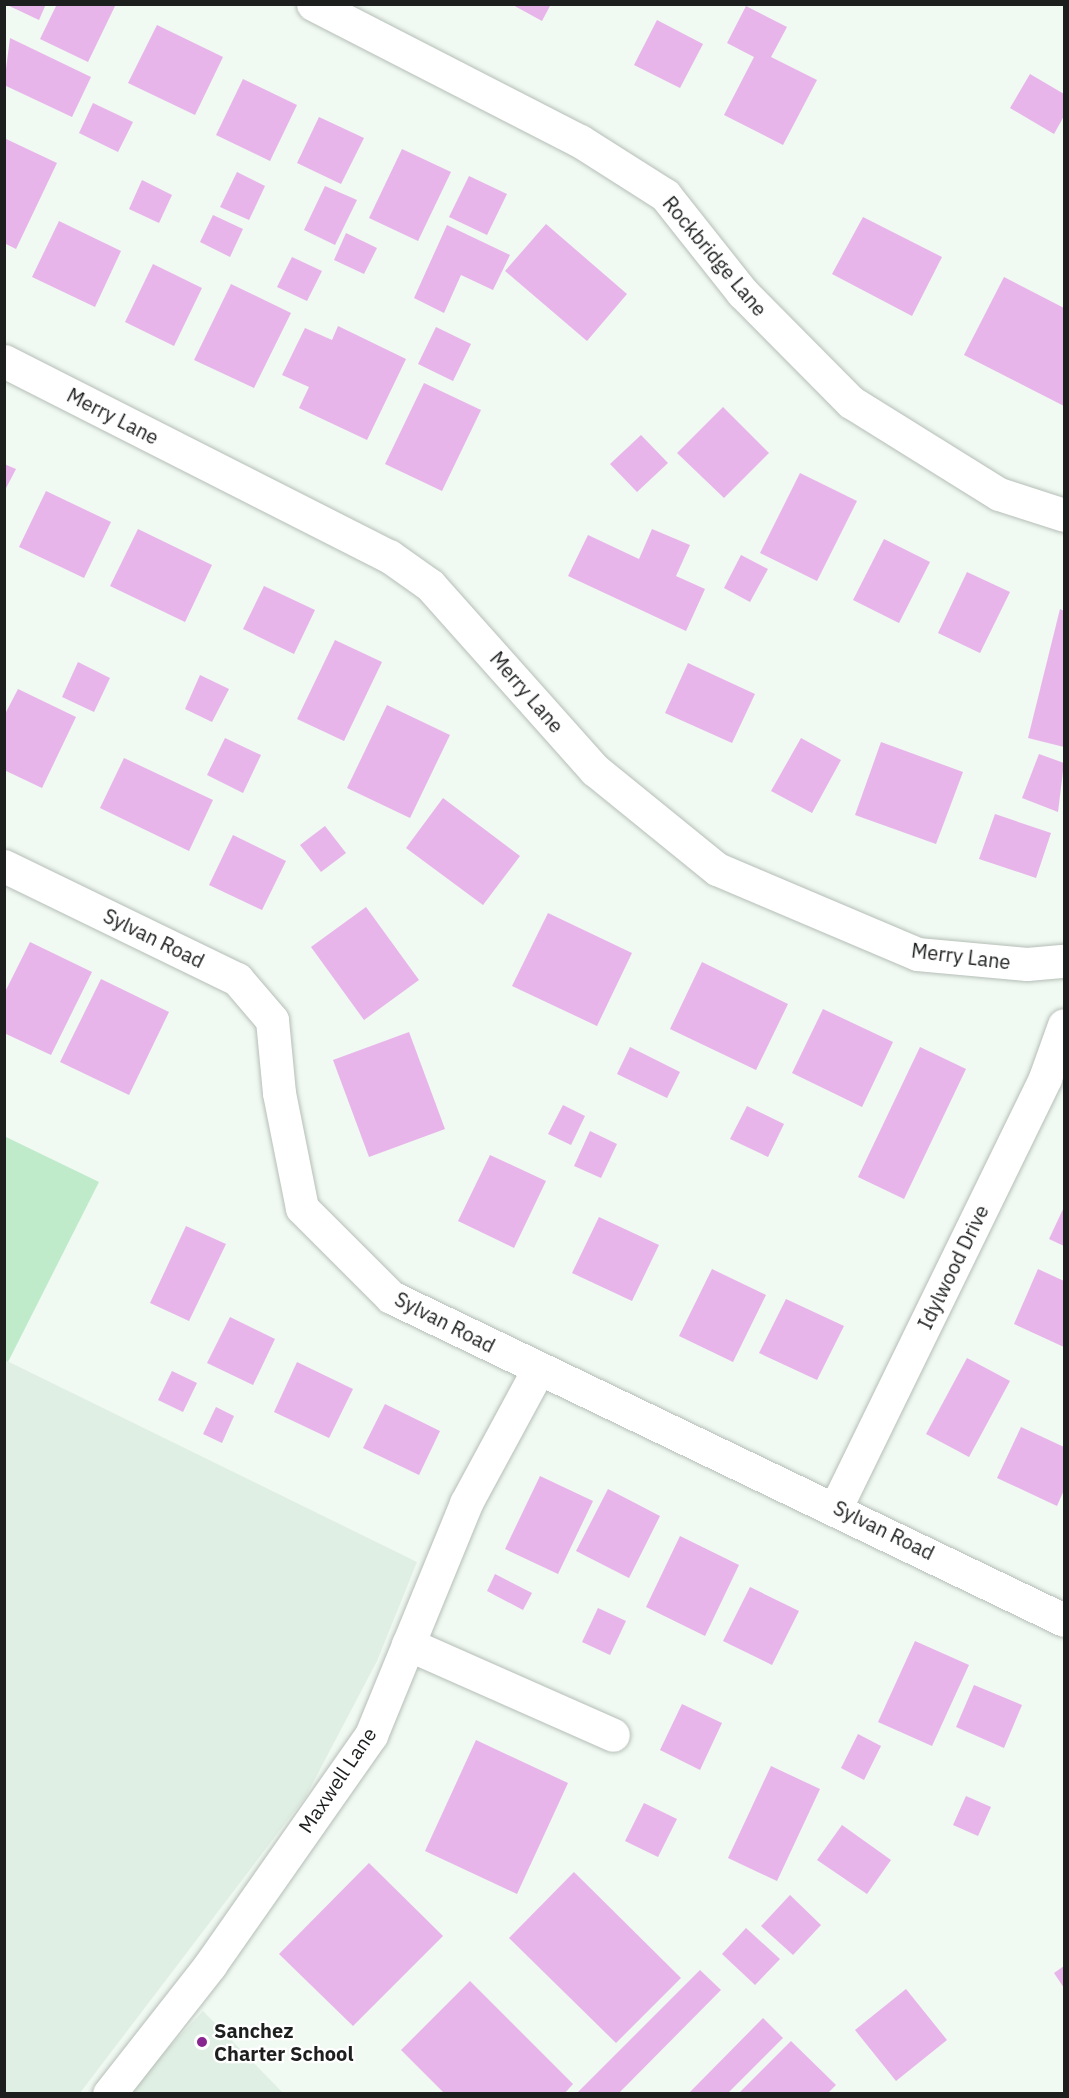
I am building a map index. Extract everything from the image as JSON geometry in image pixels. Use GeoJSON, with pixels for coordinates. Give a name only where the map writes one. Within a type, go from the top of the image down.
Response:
{"type":"FeatureCollection","features":[{"type":"Feature","properties":{"kind":"street","name":"Rockbridge Lane"},"geometry":{"type":"LineString","coordinates":[[313,4],[580,141],[665,195],[742,292],[851,402],[999,494],[1065,515]]}},
{"type":"Feature","properties":{"kind":"street","name":"Merry Lane"},"geometry":{"type":"LineString","coordinates":[[4,361],[389,556],[430,585],[595,770],[717,869],[917,954],[1027,964],[1065,961]]}},
{"type":"Feature","properties":{"kind":"street","name":"Sylvan Road"},"geometry":{"type":"LineString","coordinates":[[4,866],[237,978],[272,1020],[279,1093],[302,1208],[391,1297],[836,1507],[1065,1620]]}},
{"type":"Feature","properties":{"kind":"street","name":"Idylwood Drive"},"geometry":{"type":"LineString","coordinates":[[836,1507],[1046,1078],[1065,1025]]}},
{"type":"Feature","properties":{"kind":"street","name":"Maxwell Lane"},"geometry":{"type":"LineString","coordinates":[[109,2094],[210,1965],[371,1735],[466,1503],[539,1368]]}},
{"type":"Feature","properties":{"kind":"street"},"geometry":{"type":"LineString","coordinates":[[408,1644],[614,1735]]}},
{"type":"Feature","properties":{"kind":"shaded area"},"geometry":{"type":"Polygon","coordinates":[[[5,1360],[417,1562],[377,1661],[306,1796],[80,2093],[5,2093],[5,1360]]]}},
{"type":"Feature","properties":{"kind":"shaded area","name":"Sanchez Charter School"},"geometry":{"type":"Polygon","coordinates":[[[203,2011],[283,2093],[125,2094],[203,2011]]]}},
{"type":"Feature","properties":{"kind":"green space"},"geometry":{"type":"Polygon","coordinates":[[[4,1136],[99,1182],[8,1362],[4,1360],[4,1136]]]}},
{"type":"Feature","properties":{"kind":"building"},"geometry":{"type":"Polygon","coordinates":[[[5,4],[46,4],[39,20],[5,4]]]}},
{"type":"Feature","properties":{"kind":"building"},"geometry":{"type":"Polygon","coordinates":[[[57,4],[116,4],[88,62],[40,39],[57,4]]]}},
{"type":"Feature","properties":{"kind":"building"},"geometry":{"type":"Polygon","coordinates":[[[511,4],[551,4],[542,21],[511,4]]]}},
{"type":"Feature","properties":{"kind":"building"},"geometry":{"type":"Polygon","coordinates":[[[746,6],[787,27],[771,57],[817,80],[783,145],[724,115],[754,57],[727,43],[746,6]]]}},
{"type":"Feature","properties":{"kind":"building"},"geometry":{"type":"Polygon","coordinates":[[[657,20],[703,44],[680,88],[634,65],[657,20]]]}},
{"type":"Feature","properties":{"kind":"building"},"geometry":{"type":"Polygon","coordinates":[[[157,25],[223,57],[195,115],[128,83],[157,25]]]}},
{"type":"Feature","properties":{"kind":"building"},"geometry":{"type":"Polygon","coordinates":[[[10,38],[91,77],[72,117],[4,85],[10,38]]]}},
{"type":"Feature","properties":{"kind":"building"},"geometry":{"type":"Polygon","coordinates":[[[1030,74],[1064,94],[1064,116],[1054,134],[1010,108],[1030,74]]]}},
{"type":"Feature","properties":{"kind":"building"},"geometry":{"type":"Polygon","coordinates":[[[243,79],[297,105],[270,161],[216,135],[243,79]]]}},
{"type":"Feature","properties":{"kind":"building"},"geometry":{"type":"Polygon","coordinates":[[[93,103],[133,122],[118,152],[79,133],[93,103]]]}},
{"type":"Feature","properties":{"kind":"building"},"geometry":{"type":"Polygon","coordinates":[[[319,117],[364,138],[341,184],[297,163],[319,117]]]}},
{"type":"Feature","properties":{"kind":"building"},"geometry":{"type":"Polygon","coordinates":[[[4,138],[57,163],[16,249],[4,243],[4,138]]]}},
{"type":"Feature","properties":{"kind":"building"},"geometry":{"type":"Polygon","coordinates":[[[402,149],[451,172],[418,241],[369,218],[402,149]]]}},
{"type":"Feature","properties":{"kind":"building"},"geometry":{"type":"Polygon","coordinates":[[[237,172],[265,186],[249,220],[220,207],[237,172]]]}},
{"type":"Feature","properties":{"kind":"building"},"geometry":{"type":"Polygon","coordinates":[[[469,176],[507,194],[487,235],[449,217],[469,176]]]}},
{"type":"Feature","properties":{"kind":"building"},"geometry":{"type":"Polygon","coordinates":[[[142,180],[172,195],[159,223],[129,209],[142,180]]]}},
{"type":"Feature","properties":{"kind":"building"},"geometry":{"type":"Polygon","coordinates":[[[325,186],[357,200],[335,245],[304,230],[325,186]]]}},
{"type":"Feature","properties":{"kind":"building"},"geometry":{"type":"Polygon","coordinates":[[[213,215],[243,229],[230,257],[200,242],[213,215]]]}},
{"type":"Feature","properties":{"kind":"building"},"geometry":{"type":"Polygon","coordinates":[[[863,217],[942,257],[912,316],[832,274],[863,217]]]}},
{"type":"Feature","properties":{"kind":"building"},"geometry":{"type":"Polygon","coordinates":[[[59,221],[121,251],[95,307],[32,277],[59,221]]]}},
{"type":"Feature","properties":{"kind":"building"},"geometry":{"type":"Polygon","coordinates":[[[546,224],[627,294],[587,341],[505,271],[546,224]]]}},
{"type":"Feature","properties":{"kind":"building"},"geometry":{"type":"Polygon","coordinates":[[[447,225],[510,255],[493,290],[461,275],[444,313],[414,298],[447,225]]]}},
{"type":"Feature","properties":{"kind":"building"},"geometry":{"type":"Polygon","coordinates":[[[346,233],[377,248],[364,274],[334,260],[346,233]]]}},
{"type":"Feature","properties":{"kind":"building"},"geometry":{"type":"Polygon","coordinates":[[[292,257],[322,271],[307,301],[277,287],[292,257]]]}},
{"type":"Feature","properties":{"kind":"building"},"geometry":{"type":"Polygon","coordinates":[[[153,264],[202,288],[174,346],[125,322],[153,264]]]}},
{"type":"Feature","properties":{"kind":"building"},"geometry":{"type":"Polygon","coordinates":[[[1004,277],[1064,308],[1064,406],[964,355],[1004,277]]]}},
{"type":"Feature","properties":{"kind":"building"},"geometry":{"type":"Polygon","coordinates":[[[231,284],[291,313],[254,388],[194,360],[231,284]]]}},
{"type":"Feature","properties":{"kind":"building"},"geometry":{"type":"Polygon","coordinates":[[[338,326],[406,359],[367,440],[299,408],[309,387],[282,375],[305,328],[332,340],[338,326]]]}},
{"type":"Feature","properties":{"kind":"building"},"geometry":{"type":"Polygon","coordinates":[[[436,327],[471,344],[453,381],[418,364],[436,327]]]}},
{"type":"Feature","properties":{"kind":"building"},"geometry":{"type":"Polygon","coordinates":[[[424,383],[481,410],[442,491],[385,464],[424,383]]]}},
{"type":"Feature","properties":{"kind":"building"},"geometry":{"type":"Polygon","coordinates":[[[723,407],[769,453],[724,498],[677,453],[723,407]]]}},
{"type":"Feature","properties":{"kind":"building"},"geometry":{"type":"Polygon","coordinates":[[[641,435],[668,463],[637,492],[610,464],[641,435]]]}},
{"type":"Feature","properties":{"kind":"building"},"geometry":{"type":"Polygon","coordinates":[[[4,464],[16,469],[4,492],[4,464]]]}},
{"type":"Feature","properties":{"kind":"building"},"geometry":{"type":"Polygon","coordinates":[[[800,473],[857,501],[817,581],[760,553],[800,473]]]}},
{"type":"Feature","properties":{"kind":"building"},"geometry":{"type":"Polygon","coordinates":[[[46,491],[111,522],[84,578],[19,547],[46,491]]]}},
{"type":"Feature","properties":{"kind":"building"},"geometry":{"type":"Polygon","coordinates":[[[138,529],[212,565],[185,622],[110,586],[138,529]]]}},
{"type":"Feature","properties":{"kind":"building"},"geometry":{"type":"Polygon","coordinates":[[[652,529],[690,545],[676,576],[705,589],[686,631],[568,576],[588,535],[639,559],[652,529]]]}},
{"type":"Feature","properties":{"kind":"building"},"geometry":{"type":"Polygon","coordinates":[[[884,539],[930,562],[899,623],[853,600],[884,539]]]}},
{"type":"Feature","properties":{"kind":"building"},"geometry":{"type":"Polygon","coordinates":[[[741,555],[768,569],[750,602],[724,588],[741,555]]]}},
{"type":"Feature","properties":{"kind":"building"},"geometry":{"type":"Polygon","coordinates":[[[967,572],[1010,592],[980,653],[938,633],[967,572]]]}},
{"type":"Feature","properties":{"kind":"building"},"geometry":{"type":"Polygon","coordinates":[[[264,586],[315,610],[294,654],[243,629],[264,586]]]}},
{"type":"Feature","properties":{"kind":"building"},"geometry":{"type":"Polygon","coordinates":[[[1060,609],[1064,611],[1064,747],[1028,738],[1060,609]]]}},
{"type":"Feature","properties":{"kind":"building"},"geometry":{"type":"Polygon","coordinates":[[[335,640],[382,662],[344,741],[297,719],[335,640]]]}},
{"type":"Feature","properties":{"kind":"building"},"geometry":{"type":"Polygon","coordinates":[[[78,662],[110,678],[94,712],[62,697],[78,662]]]}},
{"type":"Feature","properties":{"kind":"building"},"geometry":{"type":"Polygon","coordinates":[[[688,663],[755,694],[732,743],[665,713],[688,663]]]}},
{"type":"Feature","properties":{"kind":"building"},"geometry":{"type":"Polygon","coordinates":[[[200,675],[229,689],[212,722],[185,709],[200,675]]]}},
{"type":"Feature","properties":{"kind":"building"},"geometry":{"type":"Polygon","coordinates":[[[18,689],[76,717],[42,788],[4,770],[4,716],[18,689]]]}},
{"type":"Feature","properties":{"kind":"building"},"geometry":{"type":"Polygon","coordinates":[[[387,705],[450,735],[410,818],[347,788],[387,705]]]}},
{"type":"Feature","properties":{"kind":"building"},"geometry":{"type":"Polygon","coordinates":[[[225,738],[261,755],[243,793],[207,775],[225,738]]]}},
{"type":"Feature","properties":{"kind":"building"},"geometry":{"type":"Polygon","coordinates":[[[801,738],[841,760],[812,813],[771,791],[801,738]]]}},
{"type":"Feature","properties":{"kind":"building"},"geometry":{"type":"Polygon","coordinates":[[[881,742],[963,772],[936,844],[855,815],[881,742]]]}},
{"type":"Feature","properties":{"kind":"building"},"geometry":{"type":"Polygon","coordinates":[[[1039,754],[1064,763],[1058,812],[1022,798],[1039,754]]]}},
{"type":"Feature","properties":{"kind":"building"},"geometry":{"type":"Polygon","coordinates":[[[124,758],[213,800],[189,851],[100,808],[124,758]]]}},
{"type":"Feature","properties":{"kind":"building"},"geometry":{"type":"Polygon","coordinates":[[[443,798],[520,856],[483,905],[406,848],[443,798]]]}},
{"type":"Feature","properties":{"kind":"building"},"geometry":{"type":"Polygon","coordinates":[[[995,814],[1051,833],[1036,878],[979,859],[995,814]]]}},
{"type":"Feature","properties":{"kind":"building"},"geometry":{"type":"Polygon","coordinates":[[[325,826],[346,853],[321,872],[300,845],[325,826]]]}},
{"type":"Feature","properties":{"kind":"building"},"geometry":{"type":"Polygon","coordinates":[[[233,835],[286,861],[262,910],[209,885],[233,835]]]}},
{"type":"Feature","properties":{"kind":"building"},"geometry":{"type":"Polygon","coordinates":[[[366,907],[419,980],[364,1020],[311,947],[366,907]]]}},
{"type":"Feature","properties":{"kind":"building"},"geometry":{"type":"Polygon","coordinates":[[[548,913],[632,953],[597,1026],[512,986],[548,913]]]}},
{"type":"Feature","properties":{"kind":"building"},"geometry":{"type":"Polygon","coordinates":[[[30,942],[92,972],[51,1055],[4,1033],[4,994],[30,942]]]}},
{"type":"Feature","properties":{"kind":"building"},"geometry":{"type":"Polygon","coordinates":[[[702,962],[788,1004],[756,1070],[670,1029],[702,962]]]}},
{"type":"Feature","properties":{"kind":"building"},"geometry":{"type":"Polygon","coordinates":[[[101,979],[169,1012],[129,1095],[60,1062],[101,979]]]}},
{"type":"Feature","properties":{"kind":"building"},"geometry":{"type":"Polygon","coordinates":[[[823,1009],[893,1042],[862,1107],[792,1073],[823,1009]]]}},
{"type":"Feature","properties":{"kind":"building"},"geometry":{"type":"Polygon","coordinates":[[[409,1032],[445,1129],[369,1157],[333,1060],[409,1032]]]}},
{"type":"Feature","properties":{"kind":"building"},"geometry":{"type":"Polygon","coordinates":[[[630,1047],[680,1072],[667,1098],[617,1074],[630,1047]]]}},
{"type":"Feature","properties":{"kind":"building"},"geometry":{"type":"Polygon","coordinates":[[[920,1047],[966,1069],[904,1199],[858,1177],[920,1047]]]}},
{"type":"Feature","properties":{"kind":"building"},"geometry":{"type":"Polygon","coordinates":[[[563,1105],[585,1116],[571,1145],[548,1134],[563,1105]]]}},
{"type":"Feature","properties":{"kind":"building"},"geometry":{"type":"Polygon","coordinates":[[[747,1106],[784,1124],[768,1157],[730,1139],[747,1106]]]}},
{"type":"Feature","properties":{"kind":"building"},"geometry":{"type":"Polygon","coordinates":[[[590,1131],[617,1144],[601,1178],[574,1166],[590,1131]]]}},
{"type":"Feature","properties":{"kind":"building"},"geometry":{"type":"Polygon","coordinates":[[[490,1155],[546,1181],[514,1248],[458,1221],[490,1155]]]}},
{"type":"Feature","properties":{"kind":"building"},"geometry":{"type":"Polygon","coordinates":[[[1064,1207],[1064,1246],[1049,1239],[1064,1207]]]}},
{"type":"Feature","properties":{"kind":"building"},"geometry":{"type":"Polygon","coordinates":[[[599,1217],[659,1245],[632,1301],[572,1273],[599,1217]]]}},
{"type":"Feature","properties":{"kind":"building"},"geometry":{"type":"Polygon","coordinates":[[[186,1226],[226,1244],[189,1321],[150,1303],[186,1226]]]}},
{"type":"Feature","properties":{"kind":"building"},"geometry":{"type":"Polygon","coordinates":[[[712,1269],[766,1295],[733,1362],[679,1336],[712,1269]]]}},
{"type":"Feature","properties":{"kind":"building"},"geometry":{"type":"Polygon","coordinates":[[[1038,1269],[1064,1281],[1064,1347],[1014,1324],[1038,1269]]]}},
{"type":"Feature","properties":{"kind":"building"},"geometry":{"type":"Polygon","coordinates":[[[786,1299],[844,1326],[817,1380],[759,1353],[786,1299]]]}},
{"type":"Feature","properties":{"kind":"building"},"geometry":{"type":"Polygon","coordinates":[[[230,1317],[275,1339],[253,1385],[207,1363],[230,1317]]]}},
{"type":"Feature","properties":{"kind":"building"},"geometry":{"type":"Polygon","coordinates":[[[967,1358],[1010,1381],[969,1457],[926,1434],[967,1358]]]}},
{"type":"Feature","properties":{"kind":"building"},"geometry":{"type":"Polygon","coordinates":[[[297,1362],[353,1389],[329,1438],[274,1412],[297,1362]]]}},
{"type":"Feature","properties":{"kind":"building"},"geometry":{"type":"Polygon","coordinates":[[[172,1371],[197,1383],[183,1412],[158,1400],[172,1371]]]}},
{"type":"Feature","properties":{"kind":"building"},"geometry":{"type":"Polygon","coordinates":[[[385,1404],[440,1431],[419,1475],[363,1448],[385,1404]]]}},
{"type":"Feature","properties":{"kind":"building"},"geometry":{"type":"Polygon","coordinates":[[[216,1407],[234,1416],[222,1443],[203,1434],[216,1407]]]}},
{"type":"Feature","properties":{"kind":"building"},"geometry":{"type":"Polygon","coordinates":[[[1021,1427],[1064,1447],[1064,1490],[1057,1506],[997,1478],[1021,1427]]]}},
{"type":"Feature","properties":{"kind":"building"},"geometry":{"type":"Polygon","coordinates":[[[540,1476],[593,1501],[558,1574],[505,1549],[540,1476]]]}},
{"type":"Feature","properties":{"kind":"building"},"geometry":{"type":"Polygon","coordinates":[[[608,1489],[660,1516],[629,1578],[576,1551],[608,1489]]]}},
{"type":"Feature","properties":{"kind":"building"},"geometry":{"type":"Polygon","coordinates":[[[680,1536],[739,1565],[705,1636],[646,1607],[680,1536]]]}},
{"type":"Feature","properties":{"kind":"building"},"geometry":{"type":"Polygon","coordinates":[[[495,1574],[532,1593],[523,1610],[487,1591],[495,1574]]]}},
{"type":"Feature","properties":{"kind":"building"},"geometry":{"type":"Polygon","coordinates":[[[750,1587],[799,1611],[772,1665],[723,1641],[750,1587]]]}},
{"type":"Feature","properties":{"kind":"building"},"geometry":{"type":"Polygon","coordinates":[[[598,1608],[626,1621],[610,1655],[582,1642],[598,1608]]]}},
{"type":"Feature","properties":{"kind":"building"},"geometry":{"type":"Polygon","coordinates":[[[915,1641],[969,1665],[932,1746],[878,1722],[915,1641]]]}},
{"type":"Feature","properties":{"kind":"building"},"geometry":{"type":"Polygon","coordinates":[[[974,1685],[1022,1705],[1004,1748],[956,1727],[974,1685]]]}},
{"type":"Feature","properties":{"kind":"building"},"geometry":{"type":"Polygon","coordinates":[[[682,1704],[722,1723],[700,1770],[660,1750],[682,1704]]]}},
{"type":"Feature","properties":{"kind":"building"},"geometry":{"type":"Polygon","coordinates":[[[858,1734],[881,1746],[864,1780],[841,1768],[858,1734]]]}},
{"type":"Feature","properties":{"kind":"building"},"geometry":{"type":"Polygon","coordinates":[[[476,1740],[568,1783],[517,1894],[425,1851],[476,1740]]]}},
{"type":"Feature","properties":{"kind":"building"},"geometry":{"type":"Polygon","coordinates":[[[771,1766],[820,1789],[777,1881],[728,1858],[771,1766]]]}},
{"type":"Feature","properties":{"kind":"building"},"geometry":{"type":"Polygon","coordinates":[[[966,1796],[991,1807],[978,1836],[953,1825],[966,1796]]]}},
{"type":"Feature","properties":{"kind":"building"},"geometry":{"type":"Polygon","coordinates":[[[644,1803],[677,1819],[658,1857],[625,1841],[644,1803]]]}},
{"type":"Feature","properties":{"kind":"building"},"geometry":{"type":"Polygon","coordinates":[[[842,1825],[891,1860],[867,1894],[817,1860],[842,1825]]]}},
{"type":"Feature","properties":{"kind":"building"},"geometry":{"type":"Polygon","coordinates":[[[369,1863],[443,1936],[353,2026],[279,1954],[369,1863]]]}},
{"type":"Feature","properties":{"kind":"building"},"geometry":{"type":"Polygon","coordinates":[[[574,1872],[681,1978],[616,2043],[509,1938],[574,1872]]]}},
{"type":"Feature","properties":{"kind":"building"},"geometry":{"type":"Polygon","coordinates":[[[790,1895],[821,1925],[793,1955],[761,1926],[790,1895]]]}},
{"type":"Feature","properties":{"kind":"building"},"geometry":{"type":"Polygon","coordinates":[[[746,1928],[780,1959],[755,1985],[722,1954],[746,1928]]]}},
{"type":"Feature","properties":{"kind":"building"},"geometry":{"type":"Polygon","coordinates":[[[1064,1966],[1064,1988],[1054,1973],[1064,1966]]]}},
{"type":"Feature","properties":{"kind":"building"},"geometry":{"type":"Polygon","coordinates":[[[700,1970],[721,1990],[618,2094],[576,2094],[700,1970]]]}},
{"type":"Feature","properties":{"kind":"building"},"geometry":{"type":"Polygon","coordinates":[[[470,1981],[573,2084],[564,2094],[445,2094],[401,2050],[470,1981]]]}},
{"type":"Feature","properties":{"kind":"building"},"geometry":{"type":"Polygon","coordinates":[[[906,1989],[947,2040],[896,2081],[855,2030],[906,1989]]]}},
{"type":"Feature","properties":{"kind":"building"},"geometry":{"type":"Polygon","coordinates":[[[763,2018],[783,2038],[727,2094],[688,2094],[763,2018]]]}},
{"type":"Feature","properties":{"kind":"building"},"geometry":{"type":"Polygon","coordinates":[[[791,2041],[836,2085],[827,2094],[738,2094],[791,2041]]]}},
{"type":"Feature","properties":{"kind":"place","name":"Sanchez Charter School"},"geometry":{"type":"Point","coordinates":[202,2042]}}]}
